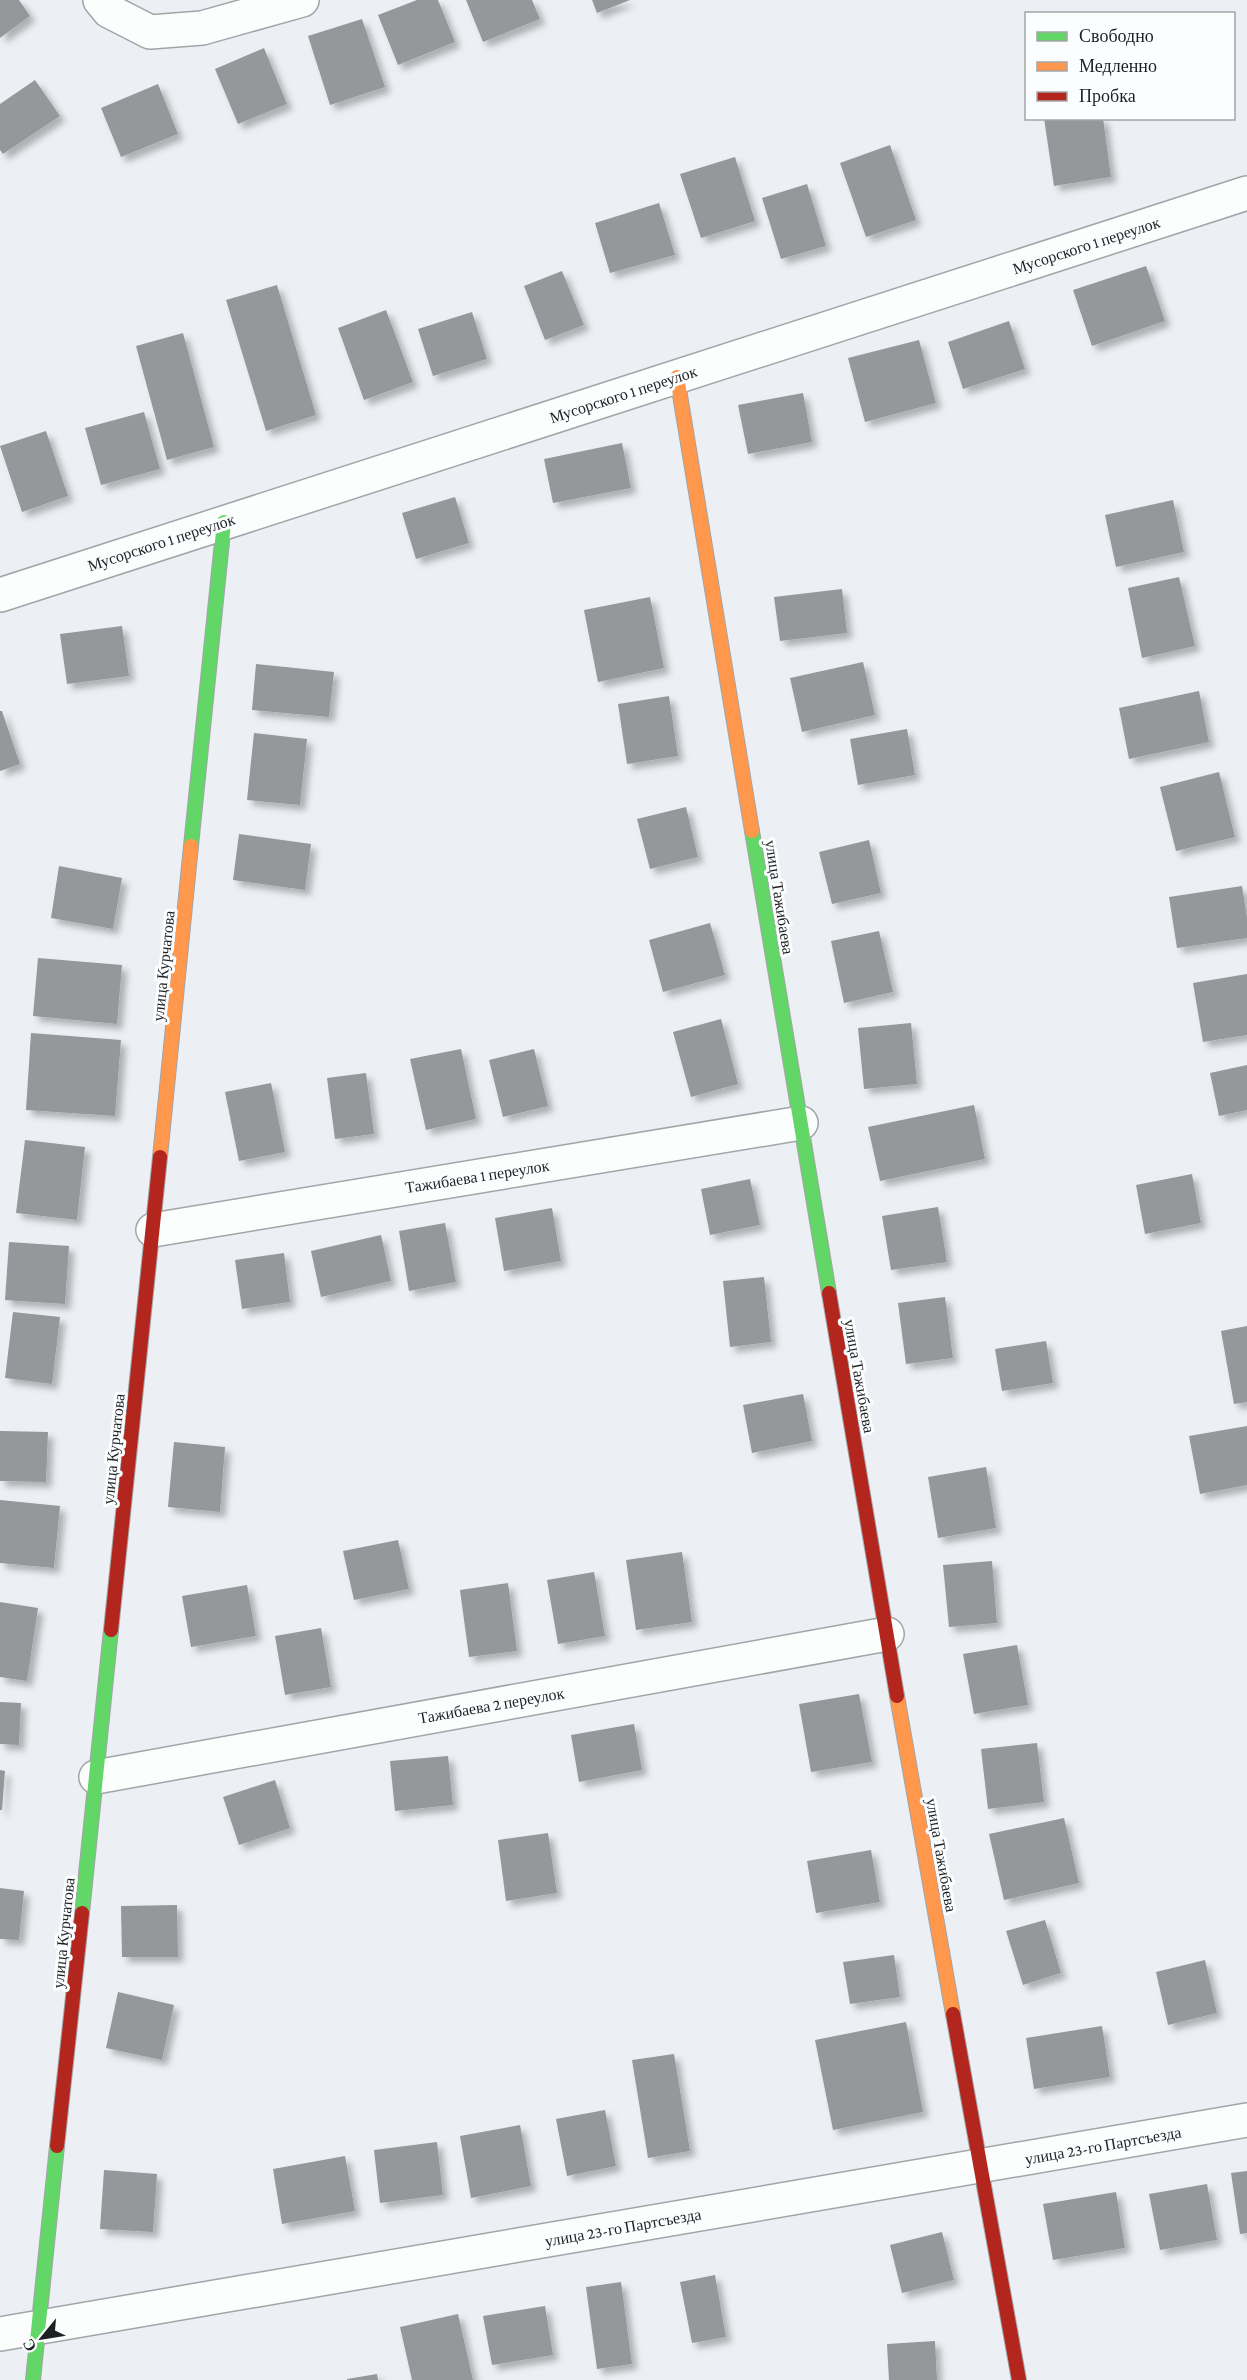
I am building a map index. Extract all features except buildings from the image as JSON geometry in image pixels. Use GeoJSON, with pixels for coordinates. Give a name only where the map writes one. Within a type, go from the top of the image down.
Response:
{"type":"FeatureCollection","features":[{"type":"Feature","properties":{"kind":"street"},"geometry":{"type":"LineString","coordinates":[[100,0],[109,11],[150,32],[202,28],[302,0]]}},
{"type":"Feature","properties":{"kind":"street","name":"Мусорского 1 переулок"},"geometry":{"type":"LineString","coordinates":[[0,595],[1247,193]]}},
{"type":"Feature","properties":{"kind":"street","name":"улица Тажибаева"},"geometry":{"type":"LineString","coordinates":[[677,377],[886,1634],[979,2166],[1019,2380]]}},
{"type":"Feature","properties":{"kind":"street","name":"улица Курчатова"},"geometry":{"type":"LineString","coordinates":[[33,2380],[224,522]]}},
{"type":"Feature","properties":{"kind":"street","name":"Тажибаева 1 переулок"},"geometry":{"type":"LineString","coordinates":[[153,1230],[801,1123]]}},
{"type":"Feature","properties":{"kind":"street","name":"Тажибаева 2 переулок"},"geometry":{"type":"LineString","coordinates":[[96,1777],[886,1634]]}},
{"type":"Feature","properties":{"kind":"street","name":"улица 23-го Партсъезда"},"geometry":{"type":"LineString","coordinates":[[0,2334],[1247,2120]]}},
{"type":"Feature","properties":{"kind":"traffic: fast"},"geometry":{"type":"LineString","coordinates":[[191,846],[224,522]]}},
{"type":"Feature","properties":{"kind":"traffic: fast"},"geometry":{"type":"LineString","coordinates":[[752,831],[829,1293]]}},
{"type":"Feature","properties":{"kind":"traffic: fast"},"geometry":{"type":"LineString","coordinates":[[82,1913],[111,1630]]}},
{"type":"Feature","properties":{"kind":"traffic: fast"},"geometry":{"type":"LineString","coordinates":[[33,2380],[57,2146]]}},
{"type":"Feature","properties":{"kind":"traffic: slow"},"geometry":{"type":"LineString","coordinates":[[677,377],[752,831]]}},
{"type":"Feature","properties":{"kind":"traffic: slow"},"geometry":{"type":"LineString","coordinates":[[160,1157],[191,846]]}},
{"type":"Feature","properties":{"kind":"traffic: slow"},"geometry":{"type":"LineString","coordinates":[[897,1696],[953,2014]]}},
{"type":"Feature","properties":{"kind":"traffic: jam"},"geometry":{"type":"LineString","coordinates":[[111,1630],[160,1157]]}},
{"type":"Feature","properties":{"kind":"traffic: jam"},"geometry":{"type":"LineString","coordinates":[[829,1293],[897,1696]]}},
{"type":"Feature","properties":{"kind":"traffic: jam"},"geometry":{"type":"LineString","coordinates":[[57,2146],[82,1913]]}},
{"type":"Feature","properties":{"kind":"traffic: jam"},"geometry":{"type":"LineString","coordinates":[[953,2014],[1019,2380]]}}]}
